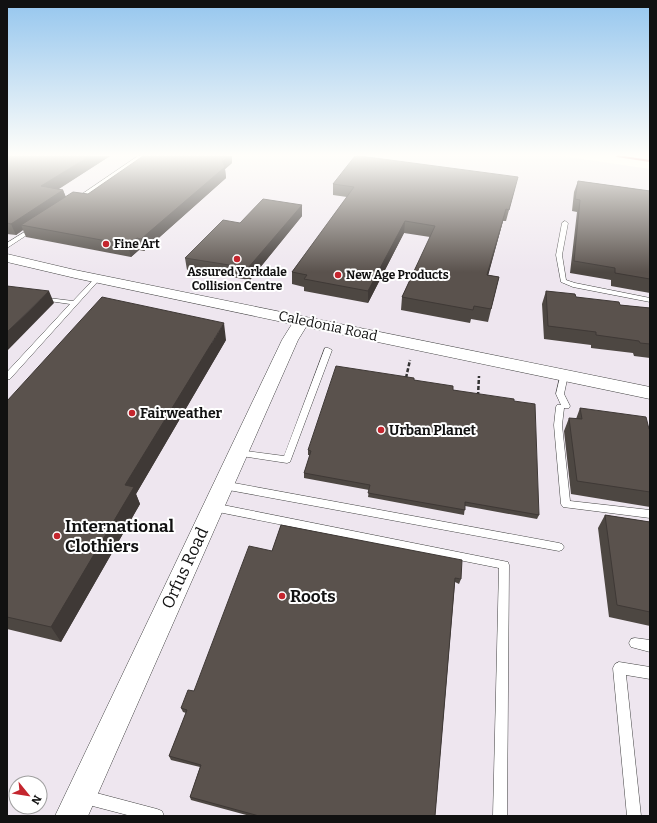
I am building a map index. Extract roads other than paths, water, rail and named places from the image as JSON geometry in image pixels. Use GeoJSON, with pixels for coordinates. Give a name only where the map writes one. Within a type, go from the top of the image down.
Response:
{"type":"FeatureCollection","features":[{"type":"Feature","properties":{"kind":"street","name":"Caledonia Road"},"geometry":{"type":"LineString","coordinates":[[7,258],[650,393]]}},
{"type":"Feature","properties":{"kind":"street","name":"Orfus Road"},"geometry":{"type":"LineString","coordinates":[[76,806],[213,507],[222,484],[238,453],[290,340],[302,320]]}},
{"type":"Feature","properties":{"kind":"lane"},"geometry":{"type":"LineString","coordinates":[[76,201],[86,194]]}},
{"type":"Feature","properties":{"kind":"lane"},"geometry":{"type":"LineString","coordinates":[[565,223],[559,256],[563,281],[573,286],[650,300]]}},
{"type":"Feature","properties":{"kind":"lane"},"geometry":{"type":"LineString","coordinates":[[7,246],[38,225]]}},
{"type":"Feature","properties":{"kind":"lane"},"geometry":{"type":"LineString","coordinates":[[7,377],[98,278]]}},
{"type":"Feature","properties":{"kind":"lane"},"geometry":{"type":"LineString","coordinates":[[37,298],[76,302]]}},
{"type":"Feature","properties":{"kind":"lane"},"geometry":{"type":"LineString","coordinates":[[238,453],[287,460],[328,350]]}},
{"type":"Feature","properties":{"kind":"lane"},"geometry":{"type":"LineString","coordinates":[[564,375],[560,394],[563,406],[558,425],[566,504],[650,514]]}},
{"type":"Feature","properties":{"kind":"lane"},"geometry":{"type":"LineString","coordinates":[[222,484],[559,547]]}},
{"type":"Feature","properties":{"kind":"lane"},"geometry":{"type":"LineString","coordinates":[[213,507],[504,565],[500,816]]}},
{"type":"Feature","properties":{"kind":"lane"},"geometry":{"type":"LineString","coordinates":[[635,643],[650,646]]}},
{"type":"Feature","properties":{"kind":"lane"},"geometry":{"type":"LineString","coordinates":[[634,816],[619,668],[650,673]]}},
{"type":"Feature","properties":{"kind":"lane"},"geometry":{"type":"LineString","coordinates":[[76,806],[158,816]]}},
{"type":"Feature","properties":{"kind":"place","name":"Fine Art"},"geometry":{"type":"Point","coordinates":[106,244]}},
{"type":"Feature","properties":{"kind":"place","name":"Assured Yorkdale Collision Centre"},"geometry":{"type":"Point","coordinates":[237,259]}},
{"type":"Feature","properties":{"kind":"place","name":"New Age Products"},"geometry":{"type":"Point","coordinates":[338,275]}},
{"type":"Feature","properties":{"kind":"place","name":"Fairweather"},"geometry":{"type":"Point","coordinates":[132,413]}},
{"type":"Feature","properties":{"kind":"place","name":"Urban Planet"},"geometry":{"type":"Point","coordinates":[381,430]}},
{"type":"Feature","properties":{"kind":"place","name":"International Clothiers"},"geometry":{"type":"Point","coordinates":[57,536]}},
{"type":"Feature","properties":{"kind":"place","name":"Roots"},"geometry":{"type":"Point","coordinates":[282,596]}}]}
